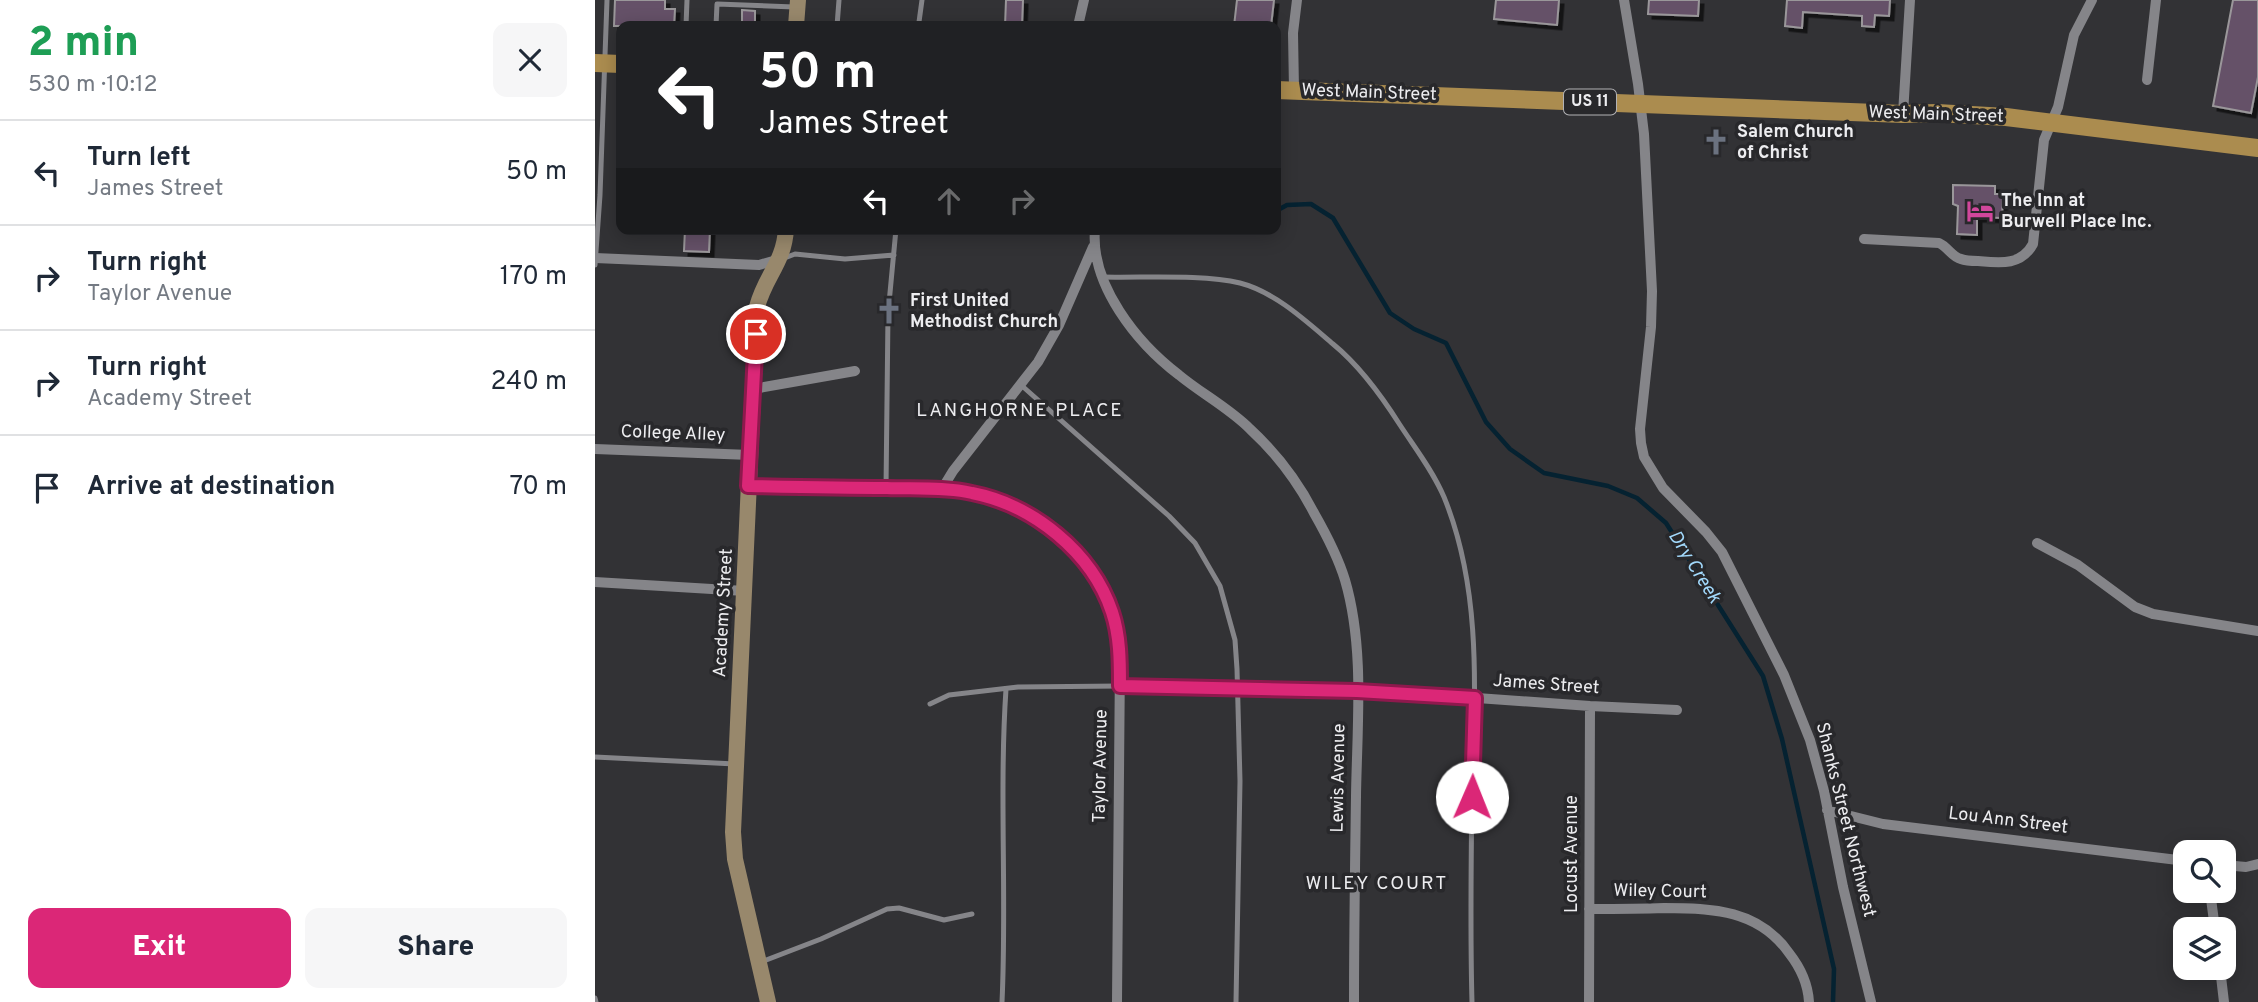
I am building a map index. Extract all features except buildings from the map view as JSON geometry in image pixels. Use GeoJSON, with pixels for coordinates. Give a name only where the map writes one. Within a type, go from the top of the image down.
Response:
{"type":"FeatureCollection","features":[{"type":"Feature","properties":{"kind":"main road","name":"West Main Street"},"geometry":{"type":"LineString","coordinates":[[1285,90],[1903,114],[1937,113],[2052,122],[2258,148]]}},
{"type":"Feature","properties":{"kind":"street"},"geometry":{"type":"LineString","coordinates":[[1079,21],[1084,0]]}},
{"type":"Feature","properties":{"kind":"street"},"geometry":{"type":"LineString","coordinates":[[1285,90],[1297,0]]}},
{"type":"Feature","properties":{"kind":"street","name":"Shanks Street Northwest"},"geometry":{"type":"LineString","coordinates":[[1624,0],[1641,104],[1651,291],[1651,327],[1640,429],[1644,457],[1663,488],[1722,552],[1794,698],[1810,740],[1871,1002]]}},
{"type":"Feature","properties":{"kind":"street"},"geometry":{"type":"LineString","coordinates":[[1903,114],[1910,0]]}},
{"type":"Feature","properties":{"kind":"street"},"geometry":{"type":"LineString","coordinates":[[1864,239],[1939,243],[1961,260],[2002,263],[2021,258],[2029,252],[2033,244],[2045,140],[2058,107],[2074,35],[2092,0]]}},
{"type":"Feature","properties":{"kind":"street"},"geometry":{"type":"LineString","coordinates":[[2147,80],[2156,0]]}},
{"type":"Feature","properties":{"kind":"street","name":"Academy Street"},"geometry":{"type":"LineString","coordinates":[[768,1002],[735,859],[733,832],[757,307],[768,278],[781,259],[785,235]]}},
{"type":"Feature","properties":{"kind":"street","name":"Lewis Avenue"},"geometry":{"type":"LineString","coordinates":[[1094,235],[1093,247],[1103,277],[1114,300],[1141,338],[1179,376],[1250,428],[1293,478],[1314,511],[1335,553],[1350,601],[1357,691],[1354,1002]]}},
{"type":"Feature","properties":{"kind":"street"},"geometry":{"type":"LineString","coordinates":[[942,489],[953,471],[1021,385],[1059,325],[1093,247]]}},
{"type":"Feature","properties":{"kind":"street"},"geometry":{"type":"LineString","coordinates":[[595,258],[759,265],[781,259]]}},
{"type":"Feature","properties":{"kind":"street"},"geometry":{"type":"LineString","coordinates":[[753,389],[855,372]]}},
{"type":"Feature","properties":{"kind":"street","name":"College Alley"},"geometry":{"type":"LineString","coordinates":[[595,449],[750,454]]}},
{"type":"Feature","properties":{"kind":"street","name":"Taylor Avenue"},"geometry":{"type":"LineString","coordinates":[[748,486],[942,489],[972,492],[1015,508],[1060,537],[1078,553],[1098,581],[1112,612],[1118,635],[1120,686],[1117,1002]]}},
{"type":"Feature","properties":{"kind":"street"},"geometry":{"type":"LineString","coordinates":[[2037,542],[2078,565],[2129,603],[2153,614],[2258,631]]}},
{"type":"Feature","properties":{"kind":"street"},"geometry":{"type":"LineString","coordinates":[[595,582],[744,591]]}},
{"type":"Feature","properties":{"kind":"street","name":"James Street"},"geometry":{"type":"LineString","coordinates":[[1120,686],[1357,691],[1677,710]]}},
{"type":"Feature","properties":{"kind":"street","name":"Locust Avenue"},"geometry":{"type":"LineString","coordinates":[[1589,1002],[1590,706]]}},
{"type":"Feature","properties":{"kind":"street","name":"Lou Ann Street"},"geometry":{"type":"LineString","coordinates":[[1827,810],[1883,824],[2173,859]]}},
{"type":"Feature","properties":{"kind":"street"},"geometry":{"type":"LineString","coordinates":[[2236,866],[2258,864]]}},
{"type":"Feature","properties":{"kind":"street","name":"Wiley Court"},"geometry":{"type":"LineString","coordinates":[[1589,909],[1700,908],[1743,915],[1759,923],[1783,945],[1804,979],[1809,1002]]}},
{"type":"Feature","properties":{"kind":"street"},"geometry":{"type":"LineString","coordinates":[[2221,980],[2224,1002]]}},
{"type":"Feature","properties":{"kind":"lane"},"geometry":{"type":"LineString","coordinates":[[595,265],[607,64],[607,0]]}},
{"type":"Feature","properties":{"kind":"lane"},"geometry":{"type":"LineString","coordinates":[[686,21],[687,0]]}},
{"type":"Feature","properties":{"kind":"lane"},"geometry":{"type":"LineString","coordinates":[[837,21],[839,0]]}},
{"type":"Feature","properties":{"kind":"lane"},"geometry":{"type":"LineString","coordinates":[[919,21],[922,0]]}},
{"type":"Feature","properties":{"kind":"lane"},"geometry":{"type":"LineString","coordinates":[[716,21],[717,4],[797,4]]}},
{"type":"Feature","properties":{"kind":"lane"},"geometry":{"type":"LineString","coordinates":[[886,488],[888,314],[896,235]]}},
{"type":"Feature","properties":{"kind":"lane"},"geometry":{"type":"LineString","coordinates":[[781,259],[795,254],[845,258],[894,255]]}},
{"type":"Feature","properties":{"kind":"lane"},"geometry":{"type":"LineString","coordinates":[[1103,277],[1213,279],[1252,287],[1272,297],[1348,356],[1373,386],[1433,475],[1443,496],[1457,541],[1474,636],[1472,1002]]}},
{"type":"Feature","properties":{"kind":"lane"},"geometry":{"type":"LineString","coordinates":[[1021,385],[1169,516],[1195,543],[1220,586],[1235,640],[1238,688],[1240,781],[1236,1002]]}},
{"type":"Feature","properties":{"kind":"lane"},"geometry":{"type":"LineString","coordinates":[[930,704],[949,695],[1006,689],[1055,685],[1120,686]]}},
{"type":"Feature","properties":{"kind":"lane"},"geometry":{"type":"LineString","coordinates":[[1002,1002],[1002,750],[1006,689]]}},
{"type":"Feature","properties":{"kind":"lane"},"geometry":{"type":"LineString","coordinates":[[595,757],[735,764]]}},
{"type":"Feature","properties":{"kind":"lane"},"geometry":{"type":"LineString","coordinates":[[759,963],[887,909],[899,908],[944,920],[972,914]]}},
{"type":"Feature","properties":{"kind":"waterway","name":"Dry Creek"},"geometry":{"type":"LineString","coordinates":[[1281,208],[1287,205],[1311,204],[1333,218],[1390,313],[1414,329],[1446,343],[1486,422],[1510,449],[1544,473],[1608,486],[1637,498],[1666,523],[1763,676],[1782,739],[1834,969],[1833,1002]]}},
{"type":"Feature","properties":{"kind":"place","name":"Salem Church of Christ"},"geometry":{"type":"Point","coordinates":[1716,142]}},
{"type":"Feature","properties":{"kind":"place","name":"The Inn at Burwell Place Inc."},"geometry":{"type":"Point","coordinates":[1980,211]}},
{"type":"Feature","properties":{"kind":"place","name":"First United Methodist Church"},"geometry":{"type":"Point","coordinates":[889,311]}},
{"type":"Feature","properties":{"kind":"district","name":"LANGHORNE PLACE"},"geometry":{"type":"Point","coordinates":[1020,411]}},
{"type":"Feature","properties":{"kind":"district","name":"WILEY COURT"},"geometry":{"type":"Point","coordinates":[1377,884]}},
{"type":"Feature","properties":{"kind":"route"},"geometry":{"type":"LineString","coordinates":[[756,334],[748,486],[949,489],[990,498],[1036,519],[1078,553],[1104,591],[1118,635],[1120,686],[1357,691],[1475,698],[1472,797]]}}]}
